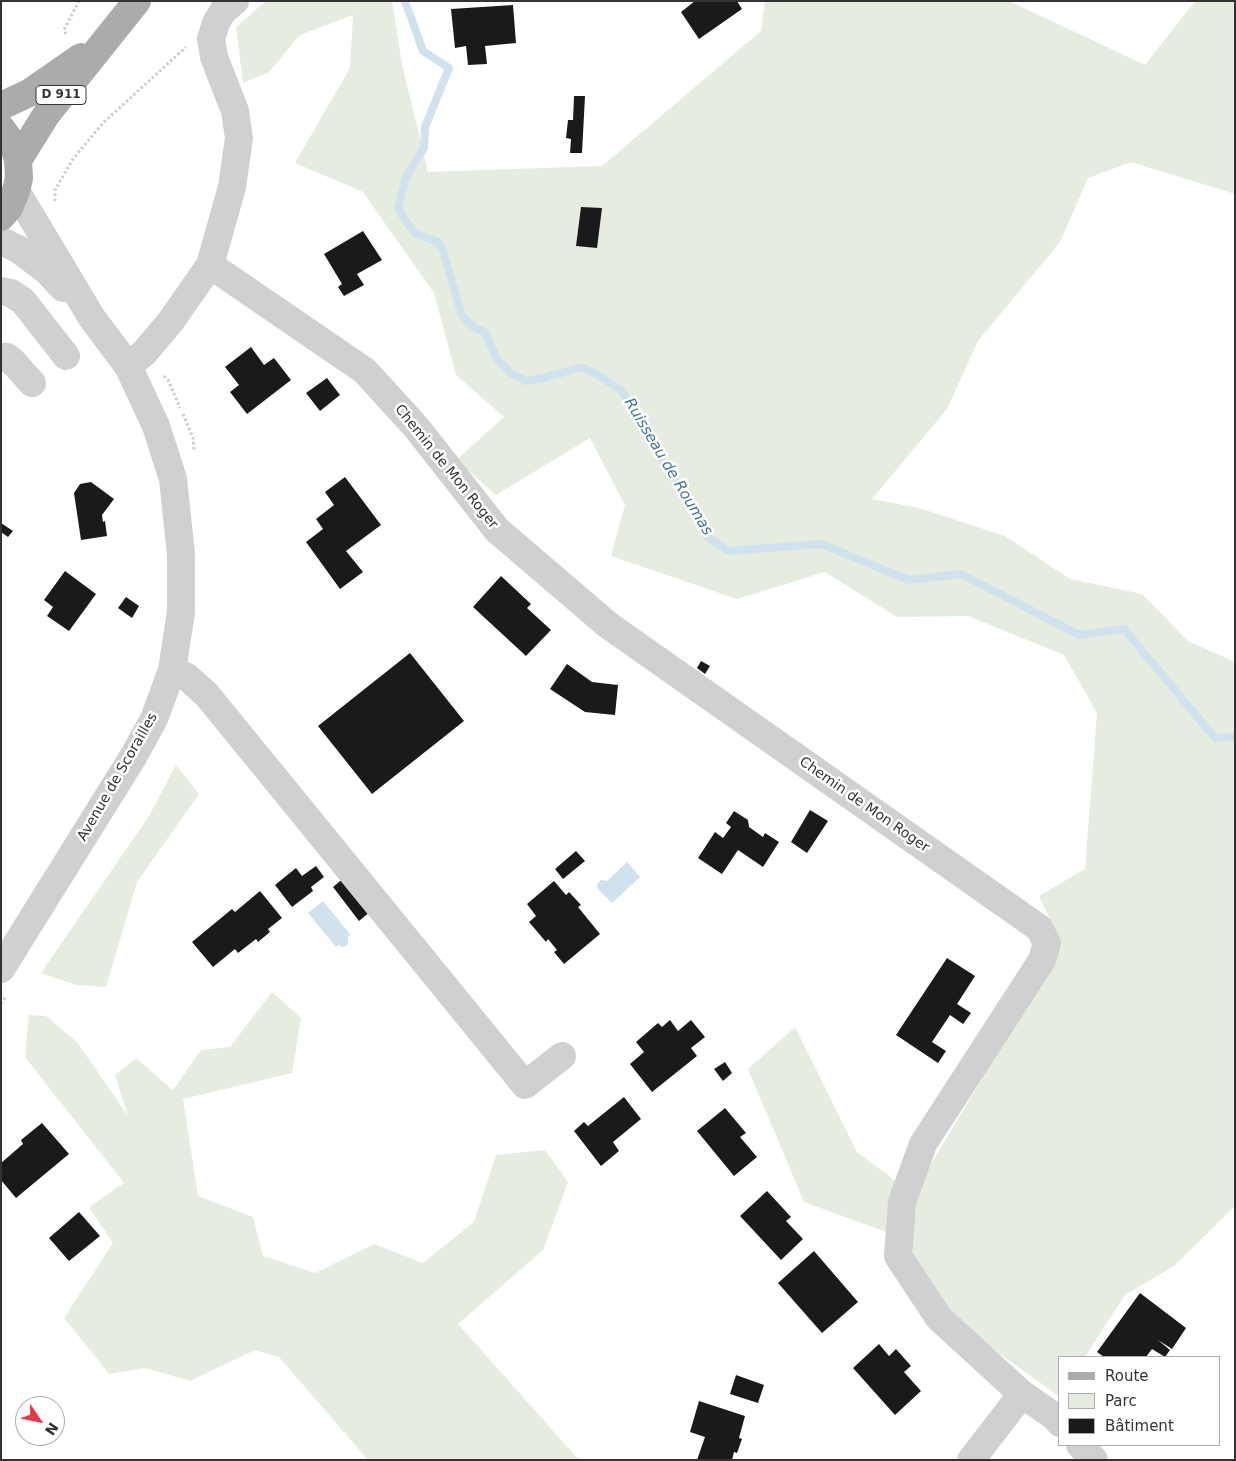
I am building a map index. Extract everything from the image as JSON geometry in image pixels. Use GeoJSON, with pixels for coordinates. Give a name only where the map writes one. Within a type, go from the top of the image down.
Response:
{"type":"FeatureCollection","features":[{"type":"Feature","properties":{"kind":"main road","name":"D 911"},"geometry":{"type":"LineString","coordinates":[[18,160],[46,114],[137,1]]}},
{"type":"Feature","properties":{"kind":"main road","name":"D 911"},"geometry":{"type":"LineString","coordinates":[[1,106],[29,94],[110,34]]}},
{"type":"Feature","properties":{"kind":"main road"},"geometry":{"type":"LineString","coordinates":[[1,128],[14,146],[18,160],[19,178],[9,208],[1,217]]}},
{"type":"Feature","properties":{"kind":"street"},"geometry":{"type":"LineString","coordinates":[[136,360],[171,321],[210,265],[232,187],[239,138],[235,111],[214,57],[211,39],[216,23],[223,11],[235,1]]}},
{"type":"Feature","properties":{"kind":"street","name":"Avenue de Scorailles"},"geometry":{"type":"LineString","coordinates":[[16,191],[92,318]]}},
{"type":"Feature","properties":{"kind":"street","name":"Avenue de Scorailles"},"geometry":{"type":"LineString","coordinates":[[1,241],[18,249],[46,270],[136,360],[173,479],[181,555],[181,602],[172,670],[154,719],[134,757],[1,969]]}},
{"type":"Feature","properties":{"kind":"street","name":"Chemin de Mon Roger"},"geometry":{"type":"LineString","coordinates":[[210,265],[366,371],[416,427],[497,530],[608,625],[1039,928],[1047,943],[1042,960],[923,1144],[902,1202],[898,1256],[939,1318],[1022,1394],[1058,1421]]}},
{"type":"Feature","properties":{"kind":"street"},"geometry":{"type":"LineString","coordinates":[[1,291],[11,293],[23,301],[66,356]]}},
{"type":"Feature","properties":{"kind":"street"},"geometry":{"type":"LineString","coordinates":[[1,357],[6,357],[14,363],[32,383]]}},
{"type":"Feature","properties":{"kind":"street"},"geometry":{"type":"LineString","coordinates":[[172,670],[187,677],[207,695],[525,1085],[562,1056]]}},
{"type":"Feature","properties":{"kind":"street"},"geometry":{"type":"LineString","coordinates":[[971,1460],[1022,1394]]}},
{"type":"Feature","properties":{"kind":"street"},"geometry":{"type":"LineString","coordinates":[[1081,1446],[1094,1460]]}},
{"type":"Feature","properties":{"kind":"path"},"geometry":{"type":"LineString","coordinates":[[54,208],[55,190],[73,159],[103,122],[182,50],[216,23]]}},
{"type":"Feature","properties":{"kind":"path"},"geometry":{"type":"LineString","coordinates":[[136,360],[168,380],[193,438],[194,457]]}},
{"type":"Feature","properties":{"kind":"path"},"geometry":{"type":"LineString","coordinates":[[1,1004],[6,996]]}},
{"type":"Feature","properties":{"kind":"green space"},"geometry":{"type":"Polygon","coordinates":[[[266,1],[392,1],[402,64],[428,172],[602,166],[761,31],[765,1],[1009,1],[1145,65],[1195,1],[1235,1],[1235,194],[1131,162],[1088,178],[1060,242],[978,341],[947,409],[872,499],[919,508],[1005,536],[1070,579],[1142,594],[1188,641],[1235,662],[1235,1206],[1174,1266],[1125,1295],[1086,1356],[1058,1356],[1058,1396],[964,1328],[886,1232],[804,1202],[748,1069],[795,1027],[857,1152],[913,1194],[1062,945],[1039,896],[1085,869],[1097,713],[1064,655],[968,616],[897,617],[825,572],[737,599],[611,556],[625,505],[590,438],[496,495],[456,460],[504,417],[456,375],[434,293],[363,192],[295,163],[350,68],[353,15],[300,35],[269,72],[243,83],[236,27],[266,1]]]}},
{"type":"Feature","properties":{"kind":"green space"},"geometry":{"type":"Polygon","coordinates":[[[176,765],[199,794],[137,882],[106,987],[76,985],[41,973],[149,816],[176,765]]]}},
{"type":"Feature","properties":{"kind":"green space"},"geometry":{"type":"Polygon","coordinates":[[[272,992],[301,1018],[292,1073],[183,1099],[198,1196],[253,1217],[263,1256],[315,1273],[374,1244],[423,1263],[474,1222],[496,1155],[545,1150],[568,1182],[543,1250],[458,1324],[579,1460],[368,1460],[279,1357],[255,1350],[190,1381],[145,1368],[109,1374],[64,1318],[113,1243],[89,1207],[124,1183],[25,1057],[29,1015],[46,1016],[77,1042],[128,1116],[115,1075],[136,1058],[173,1090],[201,1050],[230,1047],[272,992]]]}},
{"type":"Feature","properties":{"kind":"water"},"geometry":{"type":"Polygon","coordinates":[[[627,862],[640,877],[612,903],[598,889],[597,885],[601,880],[607,881],[627,862]]]}},
{"type":"Feature","properties":{"kind":"water"},"geometry":{"type":"Polygon","coordinates":[[[323,901],[350,934],[346,946],[342,947],[339,945],[336,947],[308,913],[323,901]]]}},
{"type":"Feature","properties":{"kind":"building"},"geometry":{"type":"Polygon","coordinates":[[[695,1],[737,1],[742,9],[699,39],[681,12],[695,1]]]}},
{"type":"Feature","properties":{"kind":"building"},"geometry":{"type":"Polygon","coordinates":[[[513,5],[516,43],[485,46],[487,64],[468,65],[466,46],[455,48],[451,9],[513,5]]]}},
{"type":"Feature","properties":{"kind":"building"},"geometry":{"type":"Polygon","coordinates":[[[574,96],[585,96],[582,153],[570,153],[571,139],[566,138],[568,120],[573,120],[574,96]]]}},
{"type":"Feature","properties":{"kind":"building"},"geometry":{"type":"Polygon","coordinates":[[[581,207],[602,208],[597,248],[576,246],[581,207]]]}},
{"type":"Feature","properties":{"kind":"building"},"geometry":{"type":"Polygon","coordinates":[[[363,231],[382,260],[357,274],[364,285],[344,296],[338,287],[342,284],[324,254],[363,231]]]}},
{"type":"Feature","properties":{"kind":"building"},"geometry":{"type":"Polygon","coordinates":[[[251,347],[264,365],[274,358],[291,380],[247,414],[230,392],[239,385],[225,367],[251,347]]]}},
{"type":"Feature","properties":{"kind":"building"},"geometry":{"type":"Polygon","coordinates":[[[327,378],[340,395],[320,411],[306,393],[327,378]]]}},
{"type":"Feature","properties":{"kind":"building"},"geometry":{"type":"Polygon","coordinates":[[[345,477],[381,525],[346,551],[363,572],[340,589],[306,542],[323,529],[316,519],[334,505],[325,492],[345,477]]]}},
{"type":"Feature","properties":{"kind":"building"},"geometry":{"type":"Polygon","coordinates":[[[91,482],[114,499],[102,515],[103,522],[105,521],[107,536],[81,540],[74,493],[80,484],[91,482]]]}},
{"type":"Feature","properties":{"kind":"building"},"geometry":{"type":"Polygon","coordinates":[[[1,523],[13,531],[8,537],[1,532],[1,523]]]}},
{"type":"Feature","properties":{"kind":"building"},"geometry":{"type":"Polygon","coordinates":[[[65,571],[96,594],[69,631],[47,616],[53,607],[44,600],[65,571]]]}},
{"type":"Feature","properties":{"kind":"building"},"geometry":{"type":"Polygon","coordinates":[[[501,576],[531,604],[527,608],[551,630],[526,656],[473,607],[501,576]]]}},
{"type":"Feature","properties":{"kind":"building"},"geometry":{"type":"Polygon","coordinates":[[[126,597],[139,606],[132,618],[118,608],[126,597]]]}},
{"type":"Feature","properties":{"kind":"building"},"geometry":{"type":"Polygon","coordinates":[[[410,653],[464,721],[372,794],[318,726],[410,653]]]}},
{"type":"Feature","properties":{"kind":"building"},"geometry":{"type":"Polygon","coordinates":[[[701,661],[710,666],[705,674],[697,668],[701,661]]]}},
{"type":"Feature","properties":{"kind":"building"},"geometry":{"type":"Polygon","coordinates":[[[567,664],[592,682],[618,685],[615,715],[585,712],[550,689],[567,664]]]}},
{"type":"Feature","properties":{"kind":"building"},"geometry":{"type":"Polygon","coordinates":[[[810,810],[828,821],[807,853],[791,842],[810,810]]]}},
{"type":"Feature","properties":{"kind":"building"},"geometry":{"type":"Polygon","coordinates":[[[734,811],[748,820],[749,827],[763,837],[765,833],[779,842],[763,867],[738,850],[722,874],[698,858],[715,832],[723,838],[731,827],[726,823],[734,811]]]}},
{"type":"Feature","properties":{"kind":"building"},"geometry":{"type":"Polygon","coordinates":[[[576,851],[585,861],[563,879],[555,869],[576,851]]]}},
{"type":"Feature","properties":{"kind":"building"},"geometry":{"type":"Polygon","coordinates":[[[316,866],[324,877],[311,887],[313,891],[292,907],[275,885],[296,868],[302,876],[316,866]]]}},
{"type":"Feature","properties":{"kind":"building"},"geometry":{"type":"Polygon","coordinates":[[[345,877],[371,911],[359,921],[333,887],[345,877]]]}},
{"type":"Feature","properties":{"kind":"building"},"geometry":{"type":"Polygon","coordinates":[[[554,881],[566,895],[569,892],[581,905],[578,907],[600,934],[564,964],[554,952],[557,950],[548,939],[546,942],[529,922],[536,916],[527,904],[554,881]]]}},
{"type":"Feature","properties":{"kind":"building"},"geometry":{"type":"Polygon","coordinates":[[[260,891],[282,918],[268,929],[270,932],[258,942],[256,939],[238,953],[235,949],[213,967],[192,942],[232,909],[235,912],[260,891]]]}},
{"type":"Feature","properties":{"kind":"building"},"geometry":{"type":"Polygon","coordinates":[[[947,958],[975,976],[957,1004],[971,1013],[963,1024],[950,1015],[932,1042],[946,1051],[938,1063],[896,1035],[947,958]]]}},
{"type":"Feature","properties":{"kind":"building"},"geometry":{"type":"Polygon","coordinates":[[[670,1020],[678,1031],[691,1020],[705,1037],[691,1048],[697,1056],[652,1092],[630,1064],[644,1052],[636,1042],[658,1023],[662,1027],[670,1020]]]}},
{"type":"Feature","properties":{"kind":"building"},"geometry":{"type":"Polygon","coordinates":[[[725,1062],[732,1073],[723,1081],[714,1069],[725,1062]]]}},
{"type":"Feature","properties":{"kind":"building"},"geometry":{"type":"Polygon","coordinates":[[[624,1097],[641,1119],[613,1142],[619,1151],[601,1166],[574,1131],[584,1122],[588,1126],[624,1097]]]}},
{"type":"Feature","properties":{"kind":"building"},"geometry":{"type":"Polygon","coordinates":[[[725,1108],[746,1133],[740,1137],[757,1157],[734,1176],[697,1131],[725,1108]]]}},
{"type":"Feature","properties":{"kind":"building"},"geometry":{"type":"Polygon","coordinates":[[[42,1123],[69,1154],[16,1198],[1,1180],[1,1163],[23,1144],[21,1140],[42,1123]]]}},
{"type":"Feature","properties":{"kind":"building"},"geometry":{"type":"Polygon","coordinates":[[[767,1191],[791,1217],[786,1221],[803,1239],[781,1260],[740,1216],[767,1191]]]}},
{"type":"Feature","properties":{"kind":"building"},"geometry":{"type":"Polygon","coordinates":[[[79,1212],[100,1236],[69,1261],[49,1238],[79,1212]]]}},
{"type":"Feature","properties":{"kind":"building"},"geometry":{"type":"Polygon","coordinates":[[[814,1251],[858,1302],[822,1333],[778,1283],[814,1251]]]}},
{"type":"Feature","properties":{"kind":"building"},"geometry":{"type":"Polygon","coordinates":[[[1140,1293],[1186,1328],[1172,1349],[1158,1340],[1170,1350],[1166,1356],[1152,1349],[1147,1356],[1103,1356],[1097,1352],[1140,1293]]]}},
{"type":"Feature","properties":{"kind":"building"},"geometry":{"type":"Polygon","coordinates":[[[879,1344],[889,1356],[896,1349],[911,1366],[904,1372],[921,1391],[895,1415],[853,1368],[879,1344]]]}},
{"type":"Feature","properties":{"kind":"building"},"geometry":{"type":"Polygon","coordinates":[[[736,1375],[764,1385],[758,1403],[730,1394],[736,1375]]]}},
{"type":"Feature","properties":{"kind":"building"},"geometry":{"type":"Polygon","coordinates":[[[699,1401],[745,1416],[739,1438],[742,1439],[737,1453],[734,1452],[732,1460],[697,1460],[705,1437],[690,1432],[699,1401]]]}},
{"type":"Feature","properties":{"kind":"waterway","name":"Ruisseau de Roumas"},"geometry":{"type":"LineString","coordinates":[[405,1],[423,51],[449,68],[425,127],[424,148],[406,177],[398,208],[416,234],[438,242],[443,251],[462,316],[475,328],[485,332],[497,359],[512,374],[526,381],[582,367],[622,391],[708,537],[728,551],[821,544],[909,580],[961,574],[1079,635],[1124,629],[1215,738],[1235,737]]}}]}
